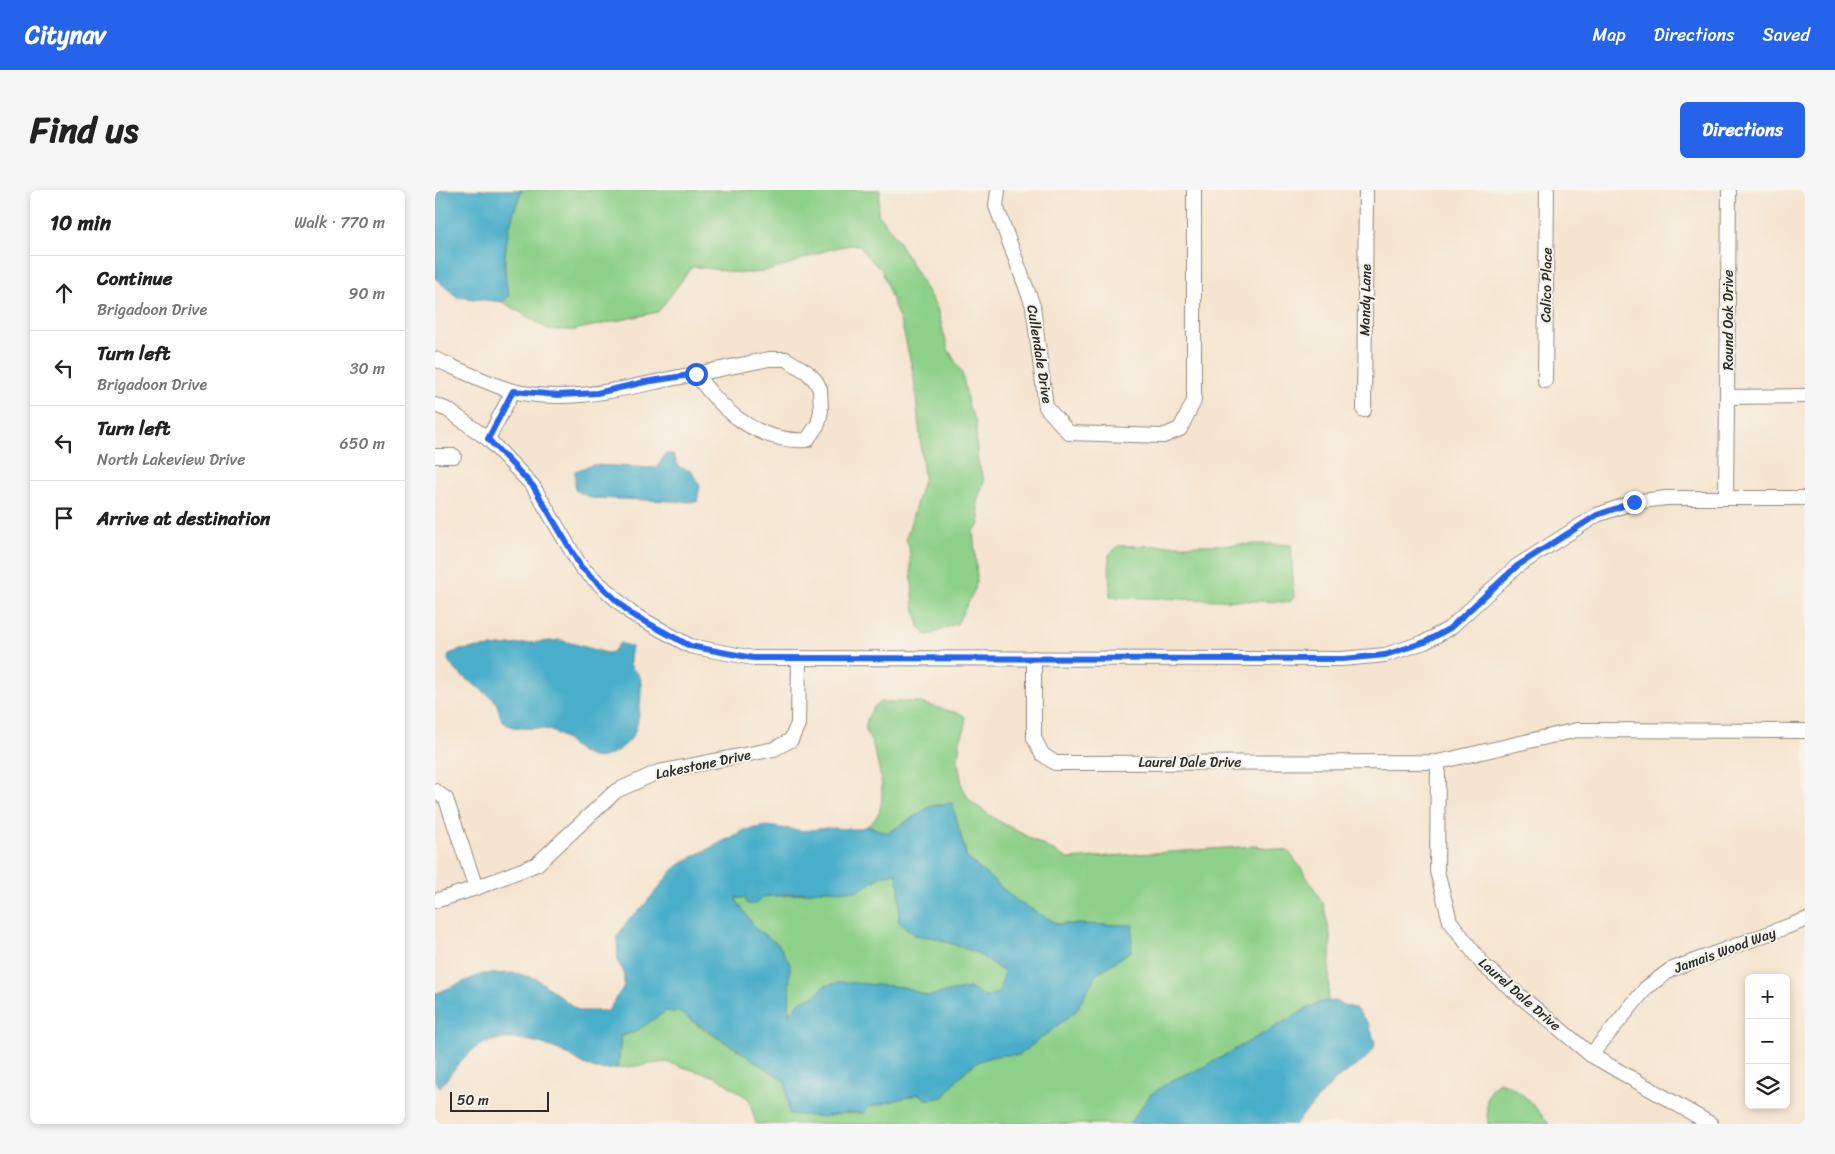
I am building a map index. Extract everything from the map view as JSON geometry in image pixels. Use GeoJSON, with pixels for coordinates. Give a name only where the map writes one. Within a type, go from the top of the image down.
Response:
{"type":"FeatureCollection","features":[{"type":"Feature","properties":{"kind":"street","name":"Cullendale Drive"},"geometry":{"type":"LineString","coordinates":[[998,190],[996,206],[1033,306],[1046,407],[1069,433],[1163,436],[1180,429],[1193,401],[1194,190]]}},
{"type":"Feature","properties":{"kind":"street","name":"Mandy Lane"},"geometry":{"type":"LineString","coordinates":[[1364,410],[1366,190]]}},
{"type":"Feature","properties":{"kind":"street","name":"Calico Place"},"geometry":{"type":"LineString","coordinates":[[1545,380],[1547,190]]}},
{"type":"Feature","properties":{"kind":"street","name":"Round Oak Drive"},"geometry":{"type":"LineString","coordinates":[[1726,498],[1729,190]]}},
{"type":"Feature","properties":{"kind":"street"},"geometry":{"type":"LineString","coordinates":[[435,359],[513,391],[558,395],[597,393],[645,382],[696,374],[744,362],[786,359],[815,380],[821,400],[818,424],[807,440],[793,441],[766,434],[742,422],[727,411],[696,374]]}},
{"type":"Feature","properties":{"kind":"street"},"geometry":{"type":"LineString","coordinates":[[488,439],[513,391]]}},
{"type":"Feature","properties":{"kind":"street"},"geometry":{"type":"LineString","coordinates":[[1728,397],[1805,396]]}},
{"type":"Feature","properties":{"kind":"street"},"geometry":{"type":"LineString","coordinates":[[435,405],[448,410],[488,439],[533,486],[581,567],[631,614],[690,646],[753,658],[1343,659],[1385,655],[1425,642],[1450,628],[1517,566],[1597,515],[1634,502],[1666,498],[1805,498]]}},
{"type":"Feature","properties":{"kind":"street"},"geometry":{"type":"LineString","coordinates":[[435,456],[454,456]]}},
{"type":"Feature","properties":{"kind":"street","name":"Lakestone Drive"},"geometry":{"type":"LineString","coordinates":[[435,901],[476,888],[537,864],[616,792],[649,776],[658,772],[773,749],[791,740],[798,724],[799,658]]}},
{"type":"Feature","properties":{"kind":"street","name":"Laurel Dale Drive"},"geometry":{"type":"LineString","coordinates":[[1034,658],[1034,738],[1042,754],[1055,762],[1438,762],[1577,730],[1805,731]]}},
{"type":"Feature","properties":{"kind":"street","name":"Laurel Dale Drive"},"geometry":{"type":"LineString","coordinates":[[1438,762],[1437,871],[1450,921],[1484,966],[1591,1056],[1711,1124]]}},
{"type":"Feature","properties":{"kind":"street"},"geometry":{"type":"LineString","coordinates":[[435,791],[446,799],[476,888]]}},
{"type":"Feature","properties":{"kind":"street","name":"Jamais Wood Way"},"geometry":{"type":"LineString","coordinates":[[1591,1056],[1646,988],[1670,970],[1805,920]]}},
{"type":"Feature","properties":{"kind":"green space"},"geometry":{"type":"Polygon","coordinates":[[[522,190],[880,190],[878,214],[896,237],[937,308],[948,349],[962,373],[969,407],[976,423],[977,458],[984,481],[977,502],[980,525],[973,530],[977,577],[975,589],[957,624],[926,635],[919,626],[914,606],[909,546],[906,539],[924,477],[914,377],[904,333],[882,271],[865,254],[860,245],[832,249],[778,268],[750,273],[692,267],[658,312],[574,330],[550,330],[503,302],[509,296],[506,283],[505,256],[509,229],[522,190]]]}},
{"type":"Feature","properties":{"kind":"green space"},"geometry":{"type":"Polygon","coordinates":[[[1291,545],[1294,597],[1290,602],[1110,597],[1109,555],[1118,546],[1291,545]]]}},
{"type":"Feature","properties":{"kind":"green space"},"geometry":{"type":"Polygon","coordinates":[[[879,702],[917,702],[961,714],[965,717],[965,729],[960,740],[958,760],[962,786],[970,801],[995,819],[1068,859],[1255,846],[1288,851],[1323,903],[1331,939],[1328,1001],[1317,1003],[1204,1067],[1172,1080],[1150,1095],[1129,1124],[756,1124],[749,1099],[716,1077],[666,1062],[618,1068],[621,1036],[635,1032],[666,1011],[681,1013],[785,1081],[823,1117],[844,1113],[864,1113],[870,1107],[919,1094],[929,1100],[945,1096],[957,1078],[978,1060],[1004,1054],[1019,1055],[1076,1011],[1096,974],[1131,951],[1132,925],[1058,924],[1017,901],[967,858],[952,804],[931,806],[888,833],[867,826],[875,819],[880,810],[882,799],[878,764],[866,729],[868,717],[879,702]]]}},
{"type":"Feature","properties":{"kind":"green space"},"geometry":{"type":"Polygon","coordinates":[[[897,873],[900,885],[898,899],[915,935],[936,938],[977,953],[1005,973],[998,993],[985,997],[969,988],[928,996],[903,987],[815,996],[801,1001],[789,1016],[789,991],[779,945],[756,929],[735,898],[783,896],[826,890],[841,891],[869,885],[881,876],[897,873]]]}},
{"type":"Feature","properties":{"kind":"green space"},"geometry":{"type":"Polygon","coordinates":[[[1499,1082],[1521,1093],[1549,1124],[1488,1124],[1488,1096],[1490,1091],[1499,1082]]]}},
{"type":"Feature","properties":{"kind":"water"},"geometry":{"type":"Polygon","coordinates":[[[435,190],[522,190],[509,229],[505,270],[509,296],[503,302],[457,297],[435,278],[435,190]]]}},
{"type":"Feature","properties":{"kind":"water"},"geometry":{"type":"Polygon","coordinates":[[[666,454],[673,454],[679,467],[691,471],[700,486],[697,502],[592,498],[575,490],[575,471],[592,465],[656,468],[666,454]]]}},
{"type":"Feature","properties":{"kind":"water"},"geometry":{"type":"Polygon","coordinates":[[[560,640],[607,653],[613,652],[620,643],[632,647],[630,665],[639,675],[641,682],[641,697],[636,729],[628,742],[605,757],[588,755],[549,730],[518,728],[508,725],[502,720],[494,700],[457,671],[448,660],[449,654],[460,650],[560,640]]]}},
{"type":"Feature","properties":{"kind":"water"},"geometry":{"type":"Polygon","coordinates":[[[952,803],[967,858],[1017,901],[1058,924],[1133,925],[1131,951],[1096,974],[1076,1011],[1019,1055],[995,1056],[985,1059],[967,1069],[945,1096],[929,1100],[919,1094],[870,1107],[864,1113],[844,1113],[823,1117],[789,1114],[785,1081],[681,1013],[666,1011],[635,1032],[621,1036],[618,1068],[602,1070],[591,1068],[569,1055],[544,1044],[517,1039],[503,1039],[490,1041],[467,1055],[440,1087],[435,1081],[435,994],[482,974],[516,973],[537,979],[579,1011],[608,1011],[624,986],[624,972],[618,962],[617,937],[629,919],[641,909],[674,869],[685,861],[745,830],[767,826],[804,831],[826,828],[858,829],[867,826],[888,833],[931,806],[952,803]],[[896,873],[881,876],[858,891],[826,890],[762,897],[756,904],[747,904],[745,898],[735,898],[756,929],[779,945],[790,964],[789,1015],[801,1001],[815,996],[824,986],[842,982],[903,987],[928,996],[969,988],[985,997],[998,993],[1005,973],[977,953],[936,938],[915,935],[899,922],[898,879],[896,873]]]}},
{"type":"Feature","properties":{"kind":"water"},"geometry":{"type":"Polygon","coordinates":[[[1334,1001],[1356,1009],[1369,1024],[1375,1043],[1373,1050],[1363,1061],[1335,1080],[1295,1124],[1129,1124],[1150,1095],[1172,1080],[1204,1067],[1317,1003],[1334,1001]]]}},
{"type":"Feature","properties":{"kind":"route"},"geometry":{"type":"LineString","coordinates":[[696,374],[645,382],[597,393],[558,395],[513,391],[488,439],[533,486],[581,567],[631,614],[690,646],[753,658],[1343,659],[1385,655],[1425,642],[1450,628],[1517,566],[1597,515],[1634,502]]}}]}
